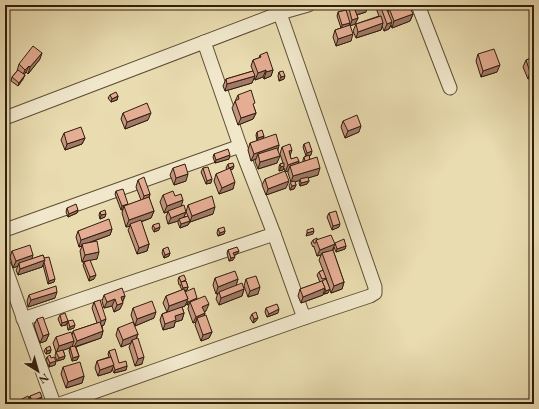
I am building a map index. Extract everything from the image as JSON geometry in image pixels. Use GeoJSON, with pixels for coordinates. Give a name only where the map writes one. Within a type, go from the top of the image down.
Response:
{"type":"FeatureCollection","features":[{"type":"Feature","properties":{"kind":"street"},"geometry":{"type":"LineString","coordinates":[[5,118],[204,42],[278,9],[308,5]]}},
{"type":"Feature","properties":{"kind":"street"},"geometry":{"type":"LineString","coordinates":[[418,5],[450,88]]}},
{"type":"Feature","properties":{"kind":"street"},"geometry":{"type":"LineString","coordinates":[[60,404],[375,293],[375,287],[278,9]]}},
{"type":"Feature","properties":{"kind":"street"},"geometry":{"type":"LineString","coordinates":[[204,42],[240,146],[304,318]]}},
{"type":"Feature","properties":{"kind":"street"},"geometry":{"type":"LineString","coordinates":[[5,230],[240,146]]}},
{"type":"Feature","properties":{"kind":"street"},"geometry":{"type":"LineString","coordinates":[[23,319],[274,234]]}},
{"type":"Feature","properties":{"kind":"street"},"geometry":{"type":"LineString","coordinates":[[5,267],[54,404]]}},
{"type":"Feature","properties":{"kind":"building"},"geometry":{"type":"Polygon","coordinates":[[[348,5],[368,5],[355,10],[358,18],[352,20],[348,5]]]}},
{"type":"Feature","properties":{"kind":"building"},"geometry":{"type":"Polygon","coordinates":[[[380,5],[385,5],[392,22],[387,24],[380,5]]]}},
{"type":"Feature","properties":{"kind":"building"},"geometry":{"type":"Polygon","coordinates":[[[397,5],[409,5],[413,14],[394,21],[389,8],[397,5]]]}},
{"type":"Feature","properties":{"kind":"building"},"geometry":{"type":"Polygon","coordinates":[[[346,10],[350,23],[342,25],[338,12],[346,10]]]}},
{"type":"Feature","properties":{"kind":"building"},"geometry":{"type":"Polygon","coordinates":[[[381,16],[383,23],[358,32],[356,24],[381,16]]]}},
{"type":"Feature","properties":{"kind":"building"},"geometry":{"type":"Polygon","coordinates":[[[350,25],[353,34],[338,39],[335,30],[350,25]]]}},
{"type":"Feature","properties":{"kind":"building"},"geometry":{"type":"Polygon","coordinates":[[[33,46],[42,53],[30,67],[29,66],[25,70],[19,64],[33,46]]]}},
{"type":"Feature","properties":{"kind":"building"},"geometry":{"type":"Polygon","coordinates":[[[494,49],[500,65],[483,71],[478,54],[494,49]]]}},
{"type":"Feature","properties":{"kind":"building"},"geometry":{"type":"Polygon","coordinates":[[[267,52],[273,70],[266,72],[266,70],[258,73],[253,60],[261,57],[260,55],[267,52]]]}},
{"type":"Feature","properties":{"kind":"building"},"geometry":{"type":"Polygon","coordinates":[[[534,57],[534,70],[530,72],[526,60],[534,57]]]}},
{"type":"Feature","properties":{"kind":"building"},"geometry":{"type":"Polygon","coordinates":[[[18,70],[25,75],[19,83],[12,77],[18,70]]]}},
{"type":"Feature","properties":{"kind":"building"},"geometry":{"type":"Polygon","coordinates":[[[253,71],[255,76],[227,84],[226,79],[253,71]]]}},
{"type":"Feature","properties":{"kind":"building"},"geometry":{"type":"Polygon","coordinates":[[[283,71],[285,76],[281,77],[279,72],[283,71]]]}},
{"type":"Feature","properties":{"kind":"building"},"geometry":{"type":"Polygon","coordinates":[[[251,90],[256,113],[241,118],[235,101],[239,99],[238,95],[251,90]]]}},
{"type":"Feature","properties":{"kind":"building"},"geometry":{"type":"Polygon","coordinates":[[[116,92],[118,96],[112,99],[110,95],[116,92]]]}},
{"type":"Feature","properties":{"kind":"building"},"geometry":{"type":"Polygon","coordinates":[[[147,103],[151,113],[127,122],[123,113],[147,103]]]}},
{"type":"Feature","properties":{"kind":"building"},"geometry":{"type":"Polygon","coordinates":[[[357,115],[361,126],[348,131],[343,121],[357,115]]]}},
{"type":"Feature","properties":{"kind":"building"},"geometry":{"type":"Polygon","coordinates":[[[81,127],[85,138],[67,144],[64,133],[81,127]]]}},
{"type":"Feature","properties":{"kind":"building"},"geometry":{"type":"Polygon","coordinates":[[[262,130],[264,136],[258,138],[257,132],[262,130]]]}},
{"type":"Feature","properties":{"kind":"building"},"geometry":{"type":"Polygon","coordinates":[[[276,134],[279,145],[254,154],[250,143],[276,134]]]}},
{"type":"Feature","properties":{"kind":"building"},"geometry":{"type":"Polygon","coordinates":[[[309,142],[312,151],[307,153],[304,144],[309,142]]]}},
{"type":"Feature","properties":{"kind":"building"},"geometry":{"type":"Polygon","coordinates":[[[290,144],[292,150],[289,151],[291,159],[297,157],[299,161],[288,165],[282,147],[290,144]]]}},
{"type":"Feature","properties":{"kind":"building"},"geometry":{"type":"Polygon","coordinates":[[[277,148],[280,156],[260,162],[258,154],[277,148]]]}},
{"type":"Feature","properties":{"kind":"building"},"geometry":{"type":"Polygon","coordinates":[[[228,149],[230,155],[216,160],[214,154],[228,149]]]}},
{"type":"Feature","properties":{"kind":"building"},"geometry":{"type":"Polygon","coordinates":[[[309,155],[310,160],[305,161],[304,157],[309,155]]]}},
{"type":"Feature","properties":{"kind":"building"},"geometry":{"type":"Polygon","coordinates":[[[5,157],[8,166],[5,167],[5,157]]]}},
{"type":"Feature","properties":{"kind":"building"},"geometry":{"type":"Polygon","coordinates":[[[317,157],[320,168],[293,176],[290,166],[317,157]]]}},
{"type":"Feature","properties":{"kind":"building"},"geometry":{"type":"Polygon","coordinates":[[[233,163],[234,166],[229,168],[228,164],[233,163]]]}},
{"type":"Feature","properties":{"kind":"building"},"geometry":{"type":"Polygon","coordinates":[[[284,163],[284,166],[281,167],[280,164],[284,163]]]}},
{"type":"Feature","properties":{"kind":"building"},"geometry":{"type":"Polygon","coordinates":[[[185,164],[188,174],[176,178],[173,168],[185,164]]]}},
{"type":"Feature","properties":{"kind":"building"},"geometry":{"type":"Polygon","coordinates":[[[208,167],[212,179],[207,181],[203,168],[208,167]]]}},
{"type":"Feature","properties":{"kind":"building"},"geometry":{"type":"Polygon","coordinates":[[[230,168],[235,182],[222,188],[216,174],[230,168]]]}},
{"type":"Feature","properties":{"kind":"building"},"geometry":{"type":"Polygon","coordinates":[[[285,171],[289,181],[268,189],[265,179],[285,171]]]}},
{"type":"Feature","properties":{"kind":"building"},"geometry":{"type":"Polygon","coordinates":[[[144,177],[150,194],[144,196],[138,180],[144,177]]]}},
{"type":"Feature","properties":{"kind":"building"},"geometry":{"type":"Polygon","coordinates":[[[308,177],[309,181],[301,183],[300,179],[308,177]]]}},
{"type":"Feature","properties":{"kind":"building"},"geometry":{"type":"Polygon","coordinates":[[[295,181],[296,185],[292,186],[290,182],[295,181]]]}},
{"type":"Feature","properties":{"kind":"building"},"geometry":{"type":"Polygon","coordinates":[[[123,189],[128,204],[122,206],[116,191],[123,189]]]}},
{"type":"Feature","properties":{"kind":"building"},"geometry":{"type":"Polygon","coordinates":[[[173,191],[175,196],[181,194],[183,200],[167,206],[163,195],[173,191]]]}},
{"type":"Feature","properties":{"kind":"building"},"geometry":{"type":"Polygon","coordinates":[[[212,196],[215,207],[192,216],[188,205],[212,196]]]}},
{"type":"Feature","properties":{"kind":"building"},"geometry":{"type":"Polygon","coordinates":[[[149,197],[154,211],[129,220],[124,206],[149,197]]]}},
{"type":"Feature","properties":{"kind":"building"},"geometry":{"type":"Polygon","coordinates":[[[76,204],[78,210],[69,214],[67,208],[76,204]]]}},
{"type":"Feature","properties":{"kind":"building"},"geometry":{"type":"Polygon","coordinates":[[[184,205],[186,212],[171,218],[168,211],[184,205]]]}},
{"type":"Feature","properties":{"kind":"building"},"geometry":{"type":"Polygon","coordinates":[[[105,210],[106,214],[101,215],[100,212],[105,210]]]}},
{"type":"Feature","properties":{"kind":"building"},"geometry":{"type":"Polygon","coordinates":[[[336,211],[340,224],[333,226],[329,213],[336,211]]]}},
{"type":"Feature","properties":{"kind":"building"},"geometry":{"type":"Polygon","coordinates":[[[188,216],[190,221],[181,224],[179,219],[188,216]]]}},
{"type":"Feature","properties":{"kind":"building"},"geometry":{"type":"Polygon","coordinates":[[[109,219],[112,229],[81,240],[78,231],[109,219]]]}},
{"type":"Feature","properties":{"kind":"building"},"geometry":{"type":"Polygon","coordinates":[[[141,220],[149,244],[139,248],[130,224],[141,220]]]}},
{"type":"Feature","properties":{"kind":"building"},"geometry":{"type":"Polygon","coordinates":[[[159,223],[160,227],[155,229],[153,225],[159,223]]]}},
{"type":"Feature","properties":{"kind":"building"},"geometry":{"type":"Polygon","coordinates":[[[224,227],[225,231],[220,233],[218,229],[224,227]]]}},
{"type":"Feature","properties":{"kind":"building"},"geometry":{"type":"Polygon","coordinates":[[[313,228],[314,231],[307,233],[307,230],[313,228]]]}},
{"type":"Feature","properties":{"kind":"building"},"geometry":{"type":"Polygon","coordinates":[[[331,235],[335,244],[320,250],[316,240],[331,235]]]}},
{"type":"Feature","properties":{"kind":"building"},"geometry":{"type":"Polygon","coordinates":[[[317,238],[316,243],[314,243],[313,240],[317,238]]]}},
{"type":"Feature","properties":{"kind":"building"},"geometry":{"type":"Polygon","coordinates":[[[344,239],[346,246],[337,249],[335,243],[344,239]]]}},
{"type":"Feature","properties":{"kind":"building"},"geometry":{"type":"Polygon","coordinates":[[[97,241],[99,252],[85,255],[82,244],[97,241]]]}},
{"type":"Feature","properties":{"kind":"building"},"geometry":{"type":"Polygon","coordinates":[[[30,245],[33,255],[16,261],[12,251],[30,245]]]}},
{"type":"Feature","properties":{"kind":"building"},"geometry":{"type":"Polygon","coordinates":[[[168,247],[170,253],[165,255],[163,249],[168,247]]]}},
{"type":"Feature","properties":{"kind":"building"},"geometry":{"type":"Polygon","coordinates":[[[237,247],[239,251],[233,253],[235,257],[231,258],[228,250],[237,247]]]}},
{"type":"Feature","properties":{"kind":"building"},"geometry":{"type":"Polygon","coordinates":[[[333,250],[344,282],[334,286],[322,253],[333,250]]]}},
{"type":"Feature","properties":{"kind":"building"},"geometry":{"type":"Polygon","coordinates":[[[43,255],[45,260],[20,269],[19,263],[43,255]]]}},
{"type":"Feature","properties":{"kind":"building"},"geometry":{"type":"Polygon","coordinates":[[[49,257],[55,279],[49,281],[44,258],[49,257]]]}},
{"type":"Feature","properties":{"kind":"building"},"geometry":{"type":"Polygon","coordinates":[[[90,260],[96,275],[90,277],[84,262],[90,260]]]}},
{"type":"Feature","properties":{"kind":"building"},"geometry":{"type":"Polygon","coordinates":[[[323,270],[326,278],[322,279],[319,272],[323,270]]]}},
{"type":"Feature","properties":{"kind":"building"},"geometry":{"type":"Polygon","coordinates":[[[235,271],[238,279],[218,287],[215,278],[235,271]]]}},
{"type":"Feature","properties":{"kind":"building"},"geometry":{"type":"Polygon","coordinates":[[[184,275],[186,280],[181,282],[179,277],[184,275]]]}},
{"type":"Feature","properties":{"kind":"building"},"geometry":{"type":"Polygon","coordinates":[[[256,276],[260,287],[250,291],[246,279],[256,276]]]}},
{"type":"Feature","properties":{"kind":"building"},"geometry":{"type":"Polygon","coordinates":[[[326,279],[330,289],[326,291],[322,281],[326,279]]]}},
{"type":"Feature","properties":{"kind":"building"},"geometry":{"type":"Polygon","coordinates":[[[186,281],[188,287],[183,288],[181,282],[186,281]]]}},
{"type":"Feature","properties":{"kind":"building"},"geometry":{"type":"Polygon","coordinates":[[[322,281],[325,288],[303,297],[300,289],[322,281]]]}},
{"type":"Feature","properties":{"kind":"building"},"geometry":{"type":"Polygon","coordinates":[[[242,283],[244,289],[221,298],[219,292],[242,283]]]}},
{"type":"Feature","properties":{"kind":"building"},"geometry":{"type":"Polygon","coordinates":[[[56,286],[57,292],[31,300],[29,295],[56,286]]]}},
{"type":"Feature","properties":{"kind":"building"},"geometry":{"type":"Polygon","coordinates":[[[122,288],[125,296],[121,297],[123,303],[117,305],[115,299],[107,302],[104,295],[122,288]]]}},
{"type":"Feature","properties":{"kind":"building"},"geometry":{"type":"Polygon","coordinates":[[[194,288],[197,298],[188,302],[185,292],[194,288]]]}},
{"type":"Feature","properties":{"kind":"building"},"geometry":{"type":"Polygon","coordinates":[[[184,289],[188,299],[169,306],[166,296],[184,289]]]}},
{"type":"Feature","properties":{"kind":"building"},"geometry":{"type":"Polygon","coordinates":[[[205,296],[209,304],[202,307],[205,313],[196,317],[190,302],[205,296]]]}},
{"type":"Feature","properties":{"kind":"building"},"geometry":{"type":"Polygon","coordinates":[[[100,300],[106,319],[101,321],[94,302],[100,300]]]}},
{"type":"Feature","properties":{"kind":"building"},"geometry":{"type":"Polygon","coordinates":[[[152,301],[156,312],[137,319],[133,308],[152,301]]]}},
{"type":"Feature","properties":{"kind":"building"},"geometry":{"type":"Polygon","coordinates":[[[277,304],[279,309],[269,314],[266,308],[277,304]]]}},
{"type":"Feature","properties":{"kind":"building"},"geometry":{"type":"Polygon","coordinates":[[[182,307],[184,313],[175,316],[176,320],[165,324],[162,314],[182,307]]]}},
{"type":"Feature","properties":{"kind":"building"},"geometry":{"type":"Polygon","coordinates":[[[256,312],[258,318],[254,319],[252,314],[256,312]]]}},
{"type":"Feature","properties":{"kind":"building"},"geometry":{"type":"Polygon","coordinates":[[[65,313],[68,321],[62,323],[60,315],[65,313]]]}},
{"type":"Feature","properties":{"kind":"building"},"geometry":{"type":"Polygon","coordinates":[[[206,315],[212,332],[203,335],[197,318],[206,315]]]}},
{"type":"Feature","properties":{"kind":"building"},"geometry":{"type":"Polygon","coordinates":[[[43,317],[49,334],[43,336],[37,319],[43,317]]]}},
{"type":"Feature","properties":{"kind":"building"},"geometry":{"type":"Polygon","coordinates":[[[73,320],[75,325],[70,327],[68,321],[73,320]]]}},
{"type":"Feature","properties":{"kind":"building"},"geometry":{"type":"Polygon","coordinates":[[[100,322],[103,331],[77,341],[73,331],[100,322]]]}},
{"type":"Feature","properties":{"kind":"building"},"geometry":{"type":"Polygon","coordinates":[[[133,322],[138,334],[123,340],[118,328],[133,322]]]}},
{"type":"Feature","properties":{"kind":"building"},"geometry":{"type":"Polygon","coordinates":[[[71,332],[74,341],[59,346],[56,337],[71,332]]]}},
{"type":"Feature","properties":{"kind":"building"},"geometry":{"type":"Polygon","coordinates":[[[138,338],[144,357],[138,359],[132,340],[138,338]]]}},
{"type":"Feature","properties":{"kind":"building"},"geometry":{"type":"Polygon","coordinates":[[[50,346],[51,350],[47,351],[46,348],[50,346]]]}},
{"type":"Feature","properties":{"kind":"building"},"geometry":{"type":"Polygon","coordinates":[[[75,346],[79,356],[73,358],[70,347],[75,346]]]}},
{"type":"Feature","properties":{"kind":"building"},"geometry":{"type":"Polygon","coordinates":[[[115,349],[119,363],[126,361],[127,366],[115,370],[109,351],[115,349]]]}},
{"type":"Feature","properties":{"kind":"building"},"geometry":{"type":"Polygon","coordinates":[[[63,350],[65,356],[59,358],[56,352],[63,350]]]}},
{"type":"Feature","properties":{"kind":"building"},"geometry":{"type":"Polygon","coordinates":[[[50,355],[51,358],[54,357],[56,361],[50,363],[47,357],[50,355]]]}},
{"type":"Feature","properties":{"kind":"building"},"geometry":{"type":"Polygon","coordinates":[[[111,357],[114,365],[100,370],[97,361],[111,357]]]}},
{"type":"Feature","properties":{"kind":"building"},"geometry":{"type":"Polygon","coordinates":[[[80,362],[84,376],[68,382],[63,367],[80,362]]]}},
{"type":"Feature","properties":{"kind":"building"},"geometry":{"type":"Polygon","coordinates":[[[40,392],[42,397],[32,401],[30,396],[40,392]]]}},
{"type":"Feature","properties":{"kind":"building"},"geometry":{"type":"Polygon","coordinates":[[[28,396],[30,401],[24,404],[19,404],[18,401],[28,396]]]}}]}
